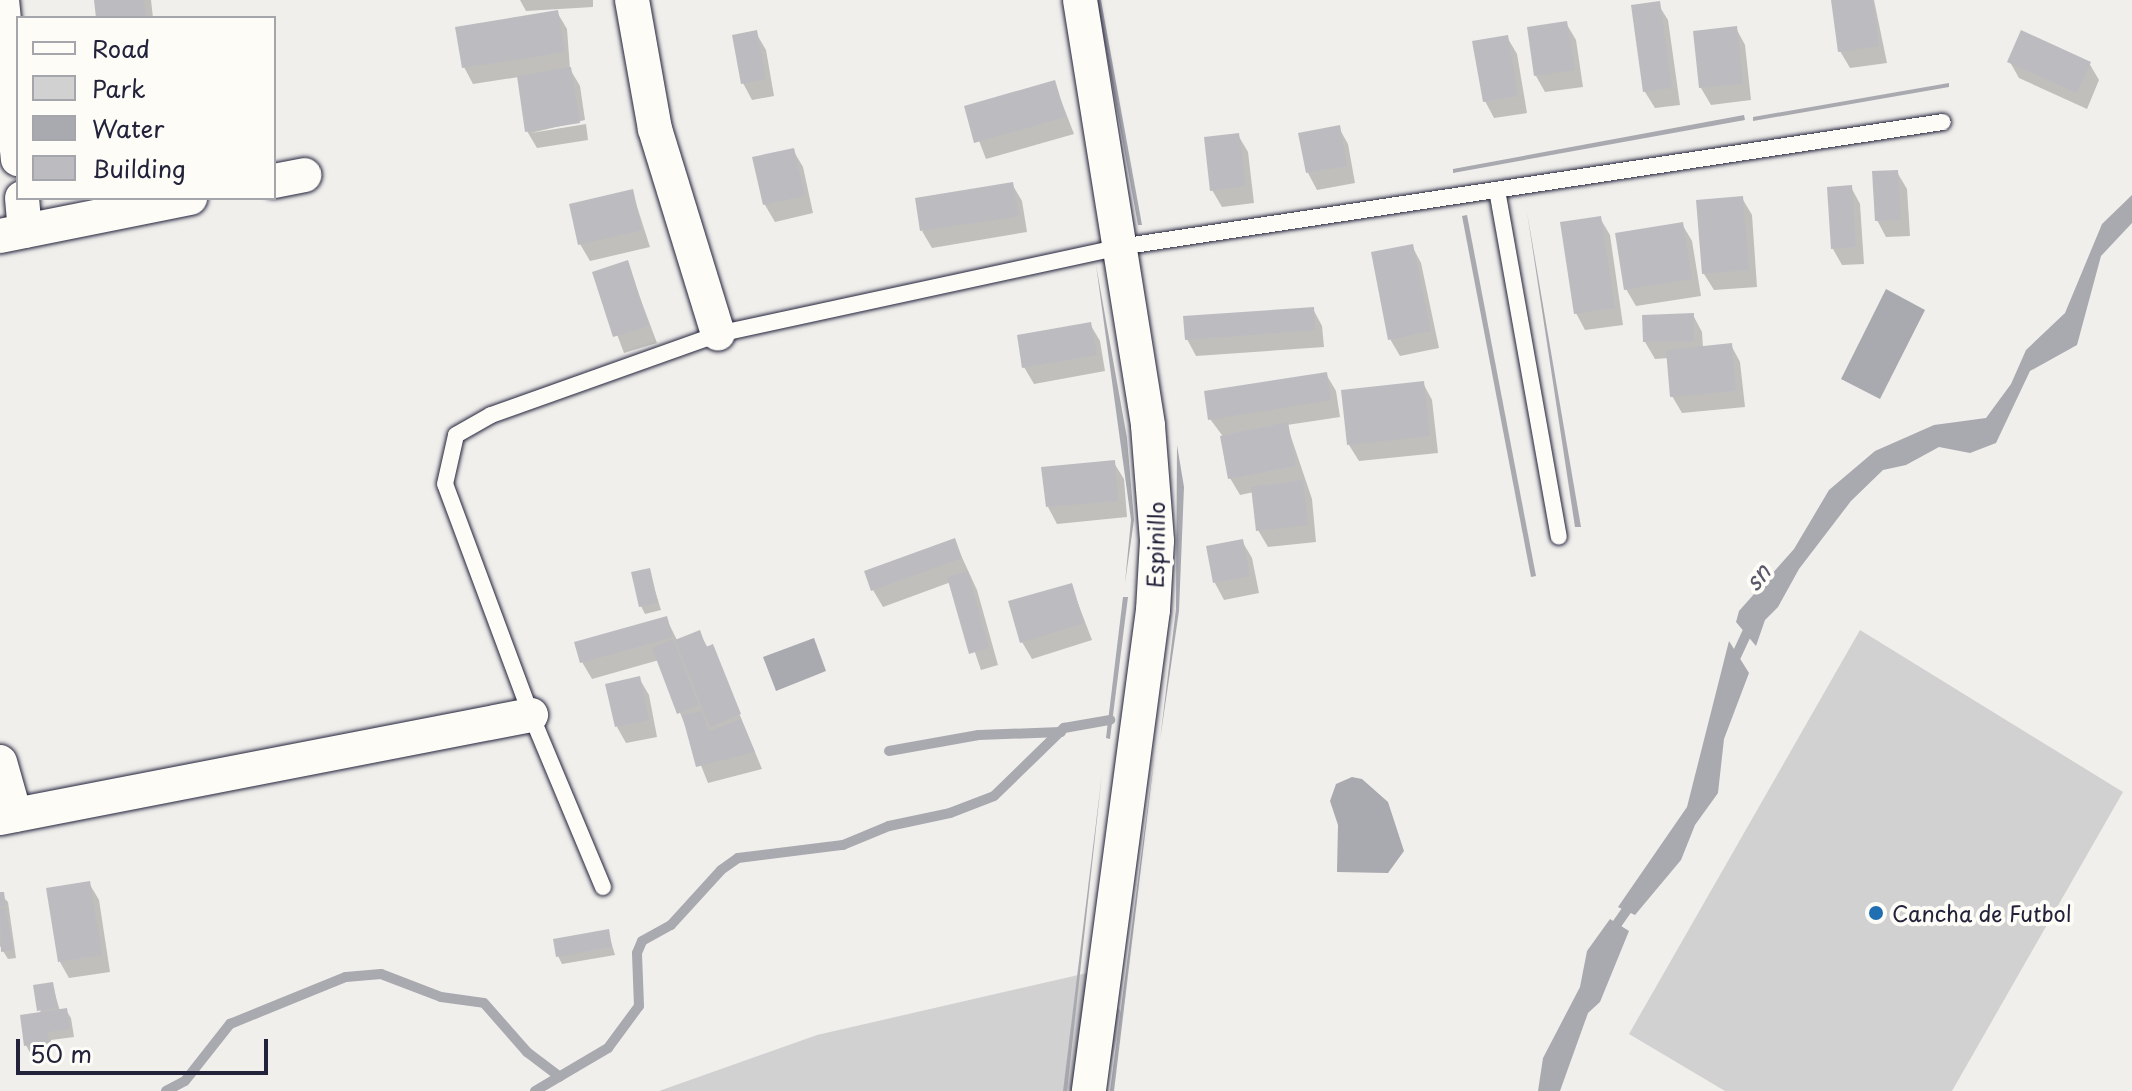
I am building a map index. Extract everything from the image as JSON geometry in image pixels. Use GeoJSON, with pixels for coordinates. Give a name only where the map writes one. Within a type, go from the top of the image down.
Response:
{"type":"FeatureCollection","features":[{"type":"Feature","properties":{"kind":"street"},"geometry":{"type":"LineString","coordinates":[[2,0],[16,139]]}},
{"type":"Feature","properties":{"kind":"street"},"geometry":{"type":"LineString","coordinates":[[632,0],[655,129],[718,334]]}},
{"type":"Feature","properties":{"kind":"street","name":"Espinillo"},"geometry":{"type":"LineString","coordinates":[[1080,0],[1156,479],[1157,541],[1153,610],[1089,1091]]}},
{"type":"Feature","properties":{"kind":"street"},"geometry":{"type":"LineString","coordinates":[[16,222],[176,200]]}},
{"type":"Feature","properties":{"kind":"street"},"geometry":{"type":"LineString","coordinates":[[0,762],[7,817],[531,715]]}},
{"type":"Feature","properties":{"kind":"lane"},"geometry":{"type":"LineString","coordinates":[[603,887],[531,715],[445,484],[456,435],[491,415],[718,334],[1120,247],[1943,122]]}},
{"type":"Feature","properties":{"kind":"lane"},"geometry":{"type":"LineString","coordinates":[[1497,190],[1559,537]]}},
{"type":"Feature","properties":{"kind":"green space","name":"Cancha de Futbol"},"geometry":{"type":"Polygon","coordinates":[[[1860,630],[2123,792],[1952,1091],[1725,1091],[1629,1034],[1860,630]]]}},
{"type":"Feature","properties":{"kind":"green space"},"geometry":{"type":"Polygon","coordinates":[[[1087,973],[1123,1014],[1104,1091],[659,1091],[817,1035],[1087,973]]]}},
{"type":"Feature","properties":{"kind":"water"},"geometry":{"type":"Polygon","coordinates":[[[1097,0],[1101,0],[1142,225],[1138,225],[1097,0]]]}},
{"type":"Feature","properties":{"kind":"water"},"geometry":{"type":"Polygon","coordinates":[[[1949,83],[1949,87],[1753,121],[1753,117],[1949,83]]]}},
{"type":"Feature","properties":{"kind":"water"},"geometry":{"type":"Polygon","coordinates":[[[1744,115],[1745,120],[1453,173],[1453,169],[1744,115]]]}},
{"type":"Feature","properties":{"kind":"water"},"geometry":{"type":"Polygon","coordinates":[[[2132,195],[2132,223],[2101,256],[2077,345],[2030,371],[1996,443],[1970,453],[1939,447],[1906,465],[1883,470],[1851,501],[1799,569],[1778,607],[1765,620],[1756,646],[1736,622],[1739,611],[1794,549],[1829,490],[1875,451],[1934,425],[1986,418],[2011,384],[2026,350],[2065,313],[2102,224],[2132,195]]]}},
{"type":"Feature","properties":{"kind":"water"},"geometry":{"type":"Polygon","coordinates":[[[1527,212],[1581,527],[1575,527],[1527,212]]]}},
{"type":"Feature","properties":{"kind":"water"},"geometry":{"type":"Polygon","coordinates":[[[1467,215],[1536,576],[1531,577],[1462,216],[1467,215]]]}},
{"type":"Feature","properties":{"kind":"water"},"geometry":{"type":"Polygon","coordinates":[[[1096,265],[1127,438],[1134,520],[1125,583],[1131,520],[1096,265]]]}},
{"type":"Feature","properties":{"kind":"water"},"geometry":{"type":"Polygon","coordinates":[[[1886,289],[1925,310],[1880,399],[1841,379],[1886,289]]]}},
{"type":"Feature","properties":{"kind":"water"},"geometry":{"type":"Polygon","coordinates":[[[1177,445],[1184,487],[1179,611],[1160,740],[1176,609],[1177,445]]]}},
{"type":"Feature","properties":{"kind":"water"},"geometry":{"type":"Polygon","coordinates":[[[1123,597],[1128,597],[1110,739],[1106,738],[1123,597]]]}},
{"type":"Feature","properties":{"kind":"water"},"geometry":{"type":"Polygon","coordinates":[[[814,638],[826,671],[776,691],[763,657],[814,638]]]}},
{"type":"Feature","properties":{"kind":"water"},"geometry":{"type":"Polygon","coordinates":[[[1729,641],[1749,673],[1724,739],[1718,793],[1695,825],[1681,860],[1635,915],[1618,907],[1687,807],[1729,641]]]}},
{"type":"Feature","properties":{"kind":"water"},"geometry":{"type":"Polygon","coordinates":[[[1155,752],[1114,1091],[1110,1091],[1155,752]]]}},
{"type":"Feature","properties":{"kind":"water"},"geometry":{"type":"Polygon","coordinates":[[[1102,774],[1067,1091],[1063,1091],[1102,774]]]}},
{"type":"Feature","properties":{"kind":"water"},"geometry":{"type":"Polygon","coordinates":[[[1352,777],[1362,779],[1388,802],[1404,851],[1388,873],[1337,872],[1338,825],[1330,801],[1336,784],[1352,777]]]}},
{"type":"Feature","properties":{"kind":"water"},"geometry":{"type":"Polygon","coordinates":[[[1610,919],[1629,931],[1600,1002],[1588,1013],[1560,1091],[1538,1091],[1543,1058],[1580,987],[1587,951],[1610,919]]]}},
{"type":"Feature","properties":{"kind":"building"},"geometry":{"type":"Polygon","coordinates":[[[94,0],[144,0],[146,16],[96,16],[94,0]]]}},
{"type":"Feature","properties":{"kind":"building"},"geometry":{"type":"Polygon","coordinates":[[[1831,0],[1873,0],[1879,46],[1838,52],[1831,0]]]}},
{"type":"Feature","properties":{"kind":"building"},"geometry":{"type":"Polygon","coordinates":[[[1660,1],[1672,88],[1643,92],[1631,5],[1660,1]]]}},
{"type":"Feature","properties":{"kind":"building"},"geometry":{"type":"Polygon","coordinates":[[[558,10],[565,52],[462,68],[455,27],[558,10]]]}},
{"type":"Feature","properties":{"kind":"building"},"geometry":{"type":"Polygon","coordinates":[[[1567,21],[1575,70],[1534,76],[1527,27],[1567,21]]]}},
{"type":"Feature","properties":{"kind":"building"},"geometry":{"type":"Polygon","coordinates":[[[1737,26],[1743,84],[1699,88],[1693,31],[1737,26]]]}},
{"type":"Feature","properties":{"kind":"building"},"geometry":{"type":"Polygon","coordinates":[[[757,30],[766,79],[741,84],[732,35],[757,30]]]}},
{"type":"Feature","properties":{"kind":"building"},"geometry":{"type":"Polygon","coordinates":[[[2021,30],[2091,62],[2077,93],[2007,62],[2021,30]]]}},
{"type":"Feature","properties":{"kind":"building"},"geometry":{"type":"Polygon","coordinates":[[[1508,35],[1518,96],[1483,102],[1472,41],[1508,35]]]}},
{"type":"Feature","properties":{"kind":"building"},"geometry":{"type":"Polygon","coordinates":[[[571,67],[580,123],[525,132],[517,76],[571,67]]]}},
{"type":"Feature","properties":{"kind":"building"},"geometry":{"type":"Polygon","coordinates":[[[1055,80],[1066,117],[974,143],[964,106],[1055,80]]]}},
{"type":"Feature","properties":{"kind":"building"},"geometry":{"type":"Polygon","coordinates":[[[1340,125],[1347,166],[1306,173],[1298,133],[1340,125]]]}},
{"type":"Feature","properties":{"kind":"building"},"geometry":{"type":"Polygon","coordinates":[[[1239,133],[1246,186],[1210,191],[1204,137],[1239,133]]]}},
{"type":"Feature","properties":{"kind":"building"},"geometry":{"type":"Polygon","coordinates":[[[794,148],[805,196],[763,205],[752,157],[794,148]]]}},
{"type":"Feature","properties":{"kind":"building"},"geometry":{"type":"Polygon","coordinates":[[[1898,170],[1901,220],[1875,221],[1872,171],[1898,170]]]}},
{"type":"Feature","properties":{"kind":"building"},"geometry":{"type":"Polygon","coordinates":[[[1013,182],[1019,216],[920,231],[915,198],[1013,182]]]}},
{"type":"Feature","properties":{"kind":"building"},"geometry":{"type":"Polygon","coordinates":[[[1852,185],[1856,247],[1831,249],[1827,187],[1852,185]]]}},
{"type":"Feature","properties":{"kind":"building"},"geometry":{"type":"Polygon","coordinates":[[[633,189],[642,230],[578,245],[569,204],[633,189]]]}},
{"type":"Feature","properties":{"kind":"building"},"geometry":{"type":"Polygon","coordinates":[[[1743,196],[1749,270],[1702,274],[1696,200],[1743,196]]]}},
{"type":"Feature","properties":{"kind":"building"},"geometry":{"type":"Polygon","coordinates":[[[1601,216],[1615,308],[1574,314],[1560,222],[1601,216]]]}},
{"type":"Feature","properties":{"kind":"building"},"geometry":{"type":"Polygon","coordinates":[[[1683,222],[1692,279],[1624,290],[1615,233],[1683,222]]]}},
{"type":"Feature","properties":{"kind":"building"},"geometry":{"type":"Polygon","coordinates":[[[1413,244],[1431,331],[1388,340],[1371,252],[1413,244]]]}},
{"type":"Feature","properties":{"kind":"building"},"geometry":{"type":"Polygon","coordinates":[[[628,260],[649,326],[613,337],[592,272],[628,260]]]}},
{"type":"Feature","properties":{"kind":"building"},"geometry":{"type":"Polygon","coordinates":[[[1314,307],[1315,330],[1185,340],[1183,316],[1314,307]]]}},
{"type":"Feature","properties":{"kind":"building"},"geometry":{"type":"Polygon","coordinates":[[[1694,313],[1694,341],[1643,342],[1642,315],[1694,313]]]}},
{"type":"Feature","properties":{"kind":"building"},"geometry":{"type":"Polygon","coordinates":[[[1091,322],[1097,355],[1022,368],[1017,335],[1091,322]]]}},
{"type":"Feature","properties":{"kind":"building"},"geometry":{"type":"Polygon","coordinates":[[[1732,343],[1736,391],[1670,397],[1666,350],[1732,343]]]}},
{"type":"Feature","properties":{"kind":"building"},"geometry":{"type":"Polygon","coordinates":[[[1327,372],[1331,400],[1208,420],[1204,391],[1327,372]]]}},
{"type":"Feature","properties":{"kind":"building"},"geometry":{"type":"Polygon","coordinates":[[[1424,381],[1430,436],[1347,445],[1341,390],[1424,381]]]}},
{"type":"Feature","properties":{"kind":"building"},"geometry":{"type":"Polygon","coordinates":[[[1288,422],[1296,466],[1228,479],[1220,436],[1288,422]]]}},
{"type":"Feature","properties":{"kind":"building"},"geometry":{"type":"Polygon","coordinates":[[[1115,460],[1118,501],[1046,507],[1041,467],[1115,460]]]}},
{"type":"Feature","properties":{"kind":"building"},"geometry":{"type":"Polygon","coordinates":[[[1303,480],[1308,525],[1256,531],[1251,487],[1303,480]]]}},
{"type":"Feature","properties":{"kind":"building"},"geometry":{"type":"Polygon","coordinates":[[[955,538],[962,558],[871,591],[864,571],[955,538]]]}},
{"type":"Feature","properties":{"kind":"building"},"geometry":{"type":"Polygon","coordinates":[[[1243,539],[1250,576],[1213,583],[1206,546],[1243,539]]]}},
{"type":"Feature","properties":{"kind":"building"},"geometry":{"type":"Polygon","coordinates":[[[650,568],[658,603],[639,607],[631,572],[650,568]]]}},
{"type":"Feature","properties":{"kind":"building"},"geometry":{"type":"Polygon","coordinates":[[[968,571],[989,648],[969,654],[947,577],[968,571]]]}},
{"type":"Feature","properties":{"kind":"building"},"geometry":{"type":"Polygon","coordinates":[[[1072,583],[1084,623],[1020,643],[1008,601],[1072,583]]]}},
{"type":"Feature","properties":{"kind":"building"},"geometry":{"type":"Polygon","coordinates":[[[667,616],[673,637],[580,663],[574,642],[667,616]]]}},
{"type":"Feature","properties":{"kind":"building"},"geometry":{"type":"Polygon","coordinates":[[[700,630],[706,647],[713,644],[741,714],[710,727],[675,640],[700,630]]]}},
{"type":"Feature","properties":{"kind":"building"},"geometry":{"type":"Polygon","coordinates":[[[673,639],[699,705],[677,714],[652,648],[673,639]]]}},
{"type":"Feature","properties":{"kind":"building"},"geometry":{"type":"Polygon","coordinates":[[[640,676],[649,720],[615,727],[605,684],[640,676]]]}},
{"type":"Feature","properties":{"kind":"building"},"geometry":{"type":"Polygon","coordinates":[[[702,711],[709,731],[741,719],[755,752],[696,767],[682,715],[702,711]]]}},
{"type":"Feature","properties":{"kind":"building"},"geometry":{"type":"Polygon","coordinates":[[[90,881],[102,955],[58,962],[46,888],[90,881]]]}},
{"type":"Feature","properties":{"kind":"building"},"geometry":{"type":"Polygon","coordinates":[[[0,892],[4,892],[6,906],[0,907],[0,892]]]}},
{"type":"Feature","properties":{"kind":"building"},"geometry":{"type":"Polygon","coordinates":[[[6,908],[13,950],[1,952],[0,909],[6,908]]]}},
{"type":"Feature","properties":{"kind":"building"},"geometry":{"type":"Polygon","coordinates":[[[609,929],[612,947],[556,957],[553,939],[609,929]]]}},
{"type":"Feature","properties":{"kind":"building"},"geometry":{"type":"Polygon","coordinates":[[[53,982],[58,1008],[37,1011],[33,985],[53,982]]]}},
{"type":"Feature","properties":{"kind":"building"},"geometry":{"type":"Polygon","coordinates":[[[67,1008],[70,1029],[48,1032],[49,1042],[24,1046],[20,1015],[67,1008]]]}},
{"type":"Feature","properties":{"kind":"waterway","name":"sn"},"geometry":{"type":"LineString","coordinates":[[1732,665],[1752,622]]}},
{"type":"Feature","properties":{"kind":"waterway"},"geometry":{"type":"LineString","coordinates":[[535,1091],[608,1048],[639,1006],[637,953],[642,941],[671,925],[721,870],[738,858],[843,845],[889,826],[950,813],[994,796],[1064,728],[1110,720]]}},
{"type":"Feature","properties":{"kind":"waterway"},"geometry":{"type":"LineString","coordinates":[[889,751],[979,735],[1061,732]]}},
{"type":"Feature","properties":{"kind":"waterway","name":"sn"},"geometry":{"type":"LineString","coordinates":[[1610,934],[1633,901]]}},
{"type":"Feature","properties":{"kind":"waterway"},"geometry":{"type":"LineString","coordinates":[[166,1091],[185,1081],[230,1024],[346,977],[381,974],[441,997],[484,1003],[527,1052],[560,1077]]}},
{"type":"Feature","properties":{"kind":"place","name":"Cancha de Futbol"},"geometry":{"type":"Point","coordinates":[1876,913]}}]}
